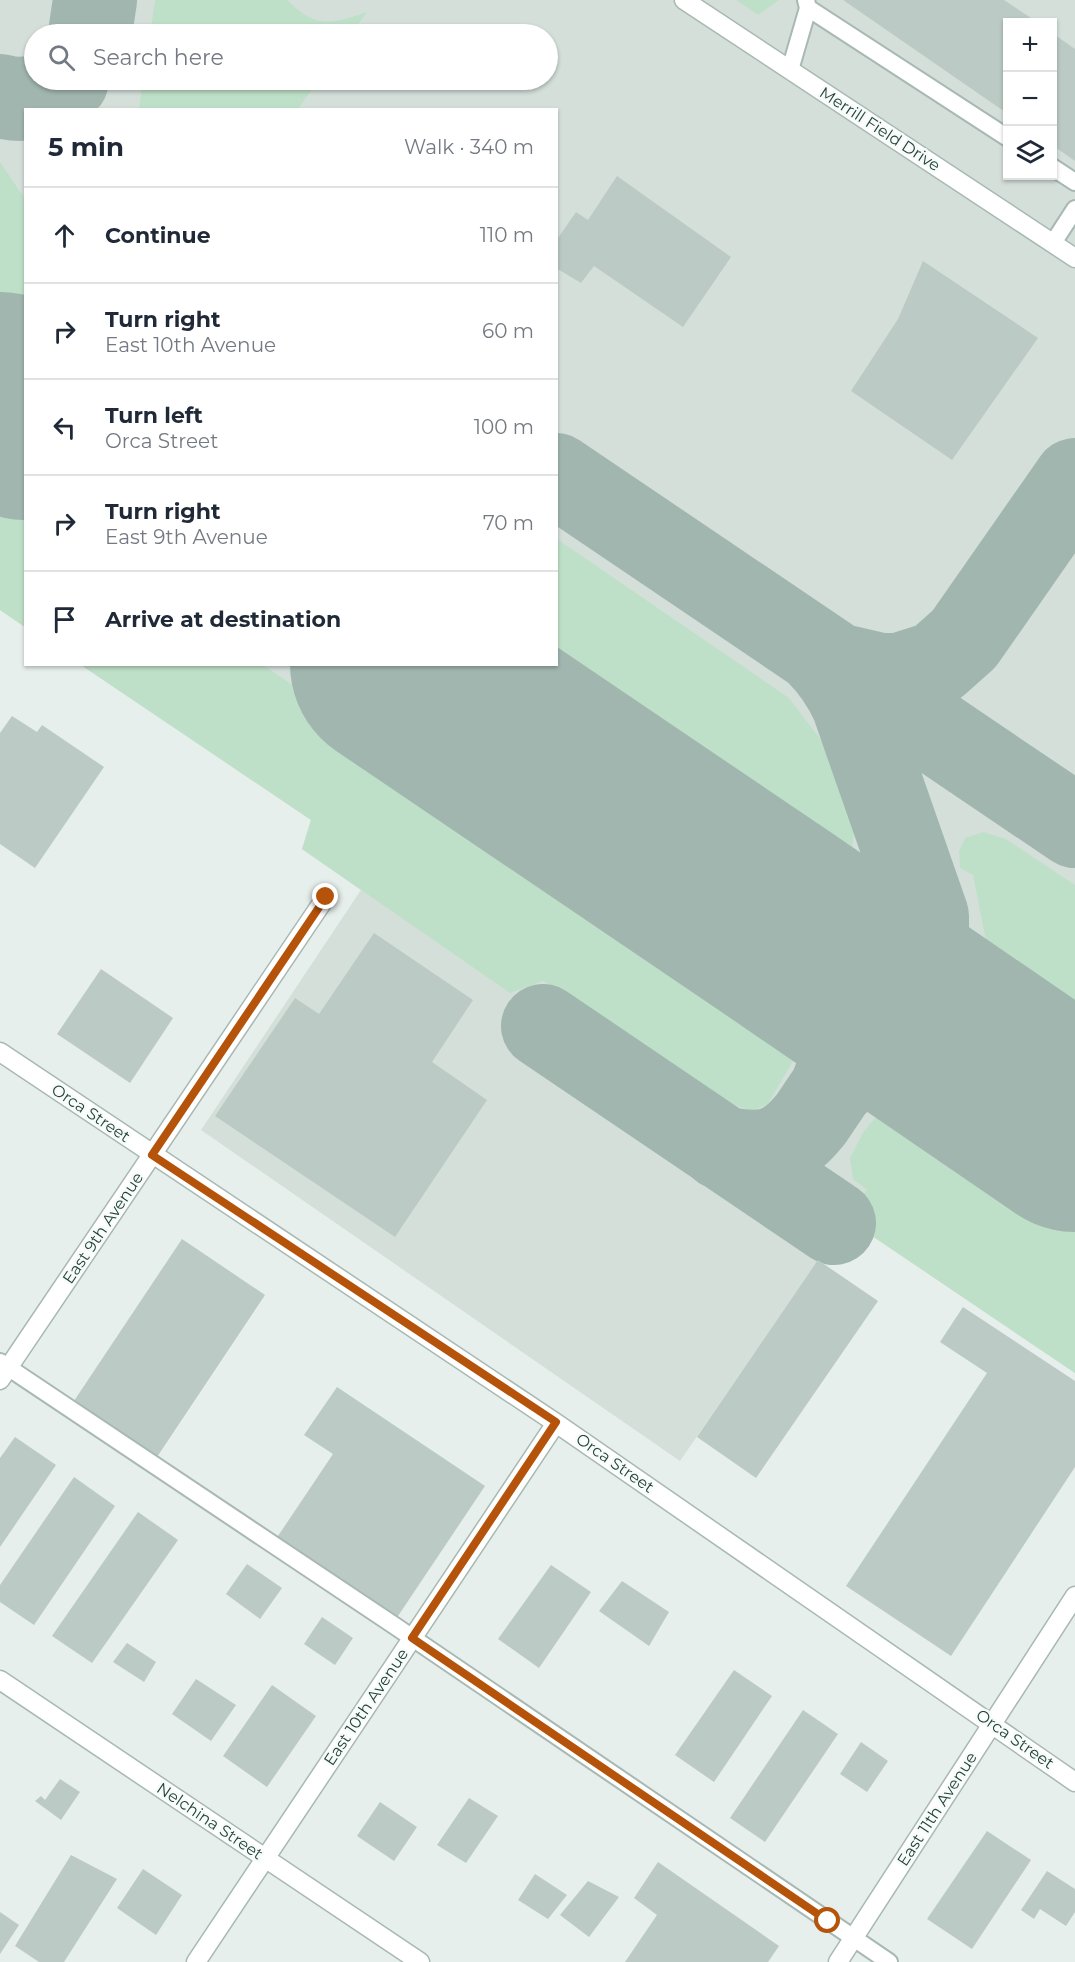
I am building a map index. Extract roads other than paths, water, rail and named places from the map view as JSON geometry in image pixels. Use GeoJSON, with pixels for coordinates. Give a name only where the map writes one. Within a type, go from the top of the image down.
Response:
{"type":"FeatureCollection","features":[{"type":"Feature","properties":{"kind":"street","name":"Merrill Field Drive"},"geometry":{"type":"LineString","coordinates":[[684,0],[1075,258]]}},
{"type":"Feature","properties":{"kind":"street","name":"East 9th Avenue"},"geometry":{"type":"LineString","coordinates":[[3,1370],[152,1155],[326,897]]}},
{"type":"Feature","properties":{"kind":"street","name":"Orca Street"},"geometry":{"type":"LineString","coordinates":[[0,1052],[556,1422],[1075,1782]]}},
{"type":"Feature","properties":{"kind":"street","name":"East 10th Avenue"},"geometry":{"type":"LineString","coordinates":[[196,1962],[556,1422]]}},
{"type":"Feature","properties":{"kind":"street","name":"East 11th Avenue"},"geometry":{"type":"LineString","coordinates":[[838,1962],[1075,1596]]}},
{"type":"Feature","properties":{"kind":"street","name":"Nelchina Street"},"geometry":{"type":"LineString","coordinates":[[0,1680],[420,1962]]}},
{"type":"Feature","properties":{"kind":"lane"},"geometry":{"type":"LineString","coordinates":[[790,70],[807,4],[1003,135]]}},
{"type":"Feature","properties":{"kind":"lane"},"geometry":{"type":"LineString","coordinates":[[1057,170],[1075,182]]}},
{"type":"Feature","properties":{"kind":"lane"},"geometry":{"type":"LineString","coordinates":[[1053,243],[1075,209]]}},
{"type":"Feature","properties":{"kind":"lane"},"geometry":{"type":"LineString","coordinates":[[3,1370],[412,1638],[889,1962]]}}]}
